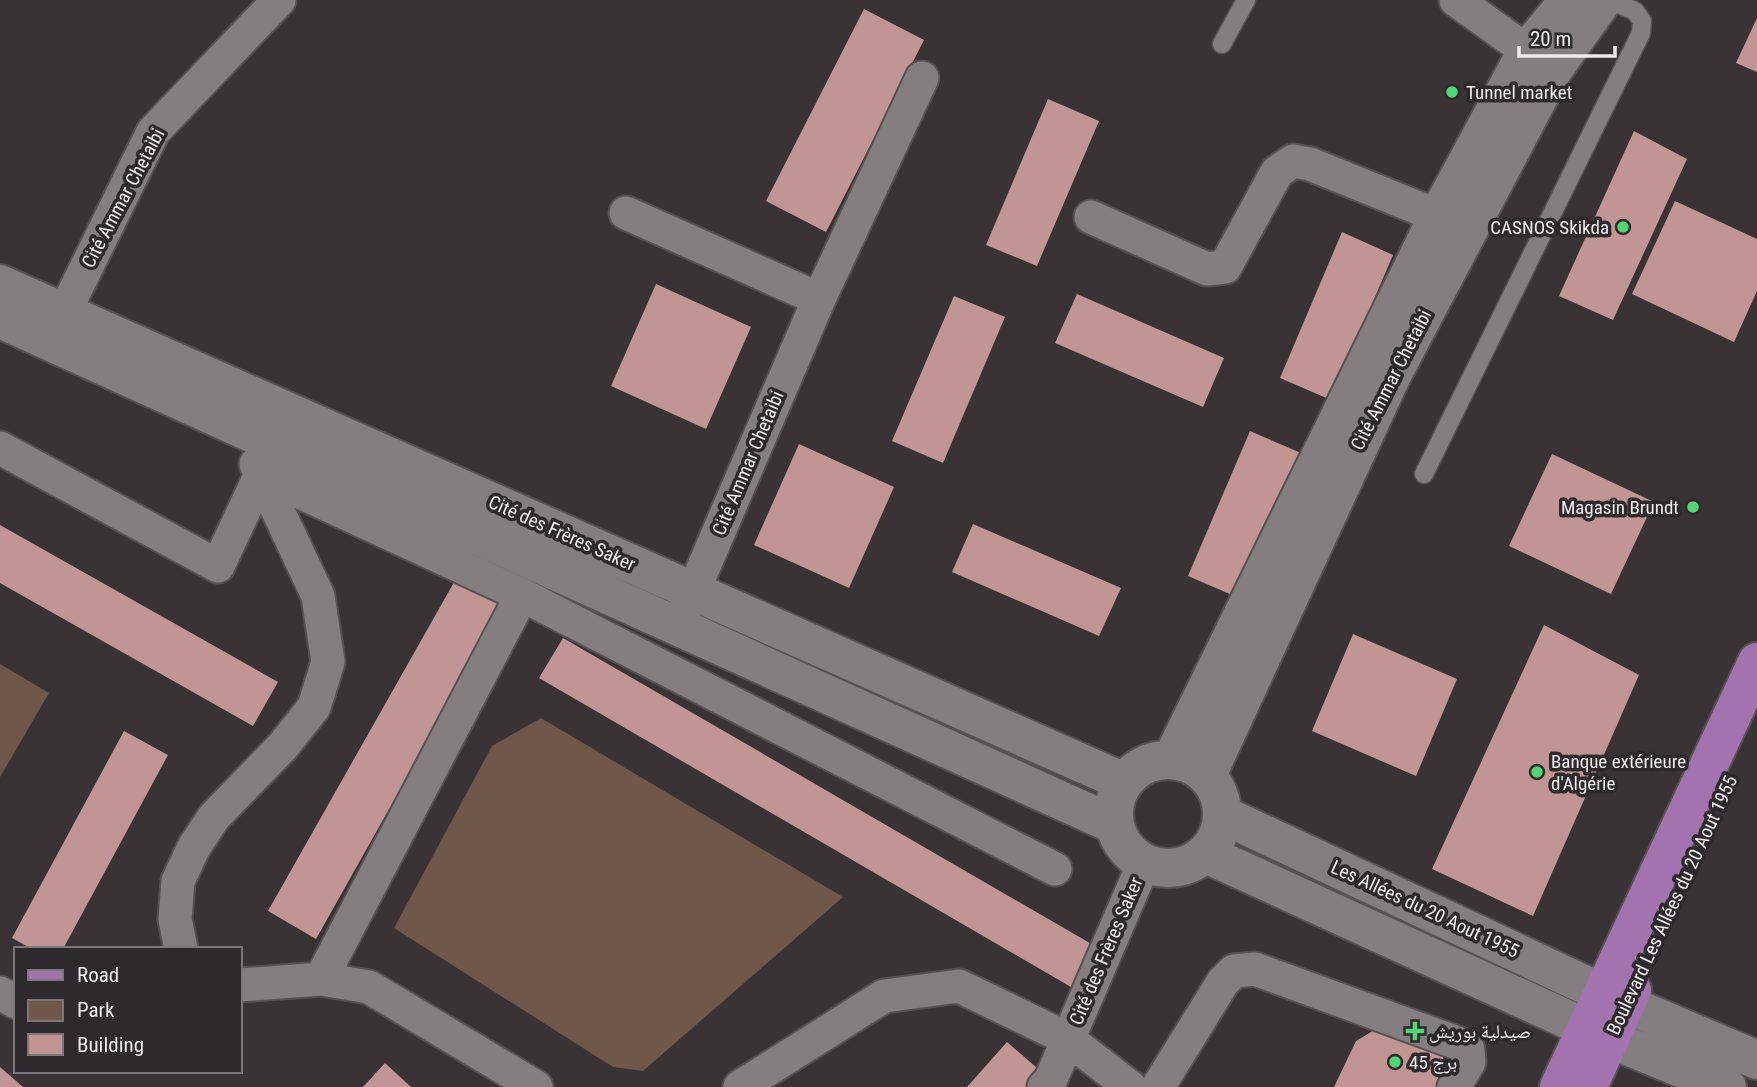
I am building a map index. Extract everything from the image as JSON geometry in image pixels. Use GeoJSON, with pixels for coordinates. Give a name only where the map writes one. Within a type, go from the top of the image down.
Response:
{"type":"FeatureCollection","features":[{"type":"Feature","properties":{"kind":"main road","name":"Cité Ammar Chetaibi"},"geometry":{"type":"LineString","coordinates":[[1207,775],[1569,0]]}},
{"type":"Feature","properties":{"kind":"main road","name":"Cité Ammar Chetaibi"},"geometry":{"type":"LineString","coordinates":[[1172,759],[1437,216],[1540,61],[1604,0]]}},
{"type":"Feature","properties":{"kind":"main road","name":"Cité des Frères Saker"},"geometry":{"type":"LineString","coordinates":[[0,284],[1124,782]]}},
{"type":"Feature","properties":{"kind":"main road","name":"Cité des Frères Saker"},"geometry":{"type":"LineString","coordinates":[[0,319],[1115,825]]}},
{"type":"Feature","properties":{"kind":"main road","name":"Boulevard Les Allées du 20 Aout 1955"},"geometry":{"type":"LineString","coordinates":[[1559,1087],[1598,1033],[1757,662]]}},
{"type":"Feature","properties":{"kind":"main road","name":"Boulevard Les Allées du 20 Aout 1955"},"geometry":{"type":"LineString","coordinates":[[1614,998],[1757,724]]}},
{"type":"Feature","properties":{"kind":"main road"},"geometry":{"type":"LineString","coordinates":[[1172,759],[1197,767],[1207,775],[1216,787],[1223,815],[1215,843],[1206,854],[1193,863],[1177,868],[1160,868],[1144,863],[1131,853],[1115,825],[1115,802],[1124,782],[1145,764],[1172,759]]}},
{"type":"Feature","properties":{"kind":"main road","name":"Les Allées du 20 Aout 1955"},"geometry":{"type":"LineString","coordinates":[[1223,815],[1614,998],[1757,1060]]}},
{"type":"Feature","properties":{"kind":"main road","name":"Les Allées du 20 Aout 1955"},"geometry":{"type":"LineString","coordinates":[[1206,854],[1598,1033],[1727,1087]]}},
{"type":"Feature","properties":{"kind":"main road","name":"Boulevard Les Allées du 20 Aout 1955"},"geometry":{"type":"LineString","coordinates":[[1588,1087],[1598,1033]]}},
{"type":"Feature","properties":{"kind":"street","name":"Cité Ammar Chetaibi"},"geometry":{"type":"LineString","coordinates":[[64,313],[153,132],[279,0]]}},
{"type":"Feature","properties":{"kind":"street"},"geometry":{"type":"LineString","coordinates":[[1456,0],[1540,61]]}},
{"type":"Feature","properties":{"kind":"street","name":"Cité Ammar Chetaibi"},"geometry":{"type":"LineString","coordinates":[[678,626],[819,299],[922,78]]}},
{"type":"Feature","properties":{"kind":"street"},"geometry":{"type":"LineString","coordinates":[[1091,217],[1207,269],[1225,267],[1277,172],[1293,161],[1310,164],[1437,216]]}},
{"type":"Feature","properties":{"kind":"street"},"geometry":{"type":"LineString","coordinates":[[626,213],[819,299]]}},
{"type":"Feature","properties":{"kind":"street"},"geometry":{"type":"LineString","coordinates":[[181,947],[176,919],[178,881],[194,847],[215,817],[283,746],[313,707],[328,662],[318,596],[254,460],[259,436]]}},
{"type":"Feature","properties":{"kind":"street"},"geometry":{"type":"LineString","coordinates":[[0,448],[218,566],[261,474]]}},
{"type":"Feature","properties":{"kind":"street"},"geometry":{"type":"LineString","coordinates":[[261,474],[522,595],[1055,869]]}},
{"type":"Feature","properties":{"kind":"street"},"geometry":{"type":"LineString","coordinates":[[321,979],[522,595]]}},
{"type":"Feature","properties":{"kind":"street","name":"Cité des Frères Saker"},"geometry":{"type":"LineString","coordinates":[[1044,1087],[1068,1039],[1144,863]]}},
{"type":"Feature","properties":{"kind":"street"},"geometry":{"type":"LineString","coordinates":[[1158,1087],[1223,982],[1234,971],[1255,969],[1460,1044],[1468,1050],[1469,1062],[1454,1087]]}},
{"type":"Feature","properties":{"kind":"street"},"geometry":{"type":"LineString","coordinates":[[242,985],[321,979],[369,986],[536,1087]]}},
{"type":"Feature","properties":{"kind":"street","name":"Cité des Frères Saker"},"geometry":{"type":"LineString","coordinates":[[740,1087],[884,996],[959,986],[1068,1039]]}},
{"type":"Feature","properties":{"kind":"street"},"geometry":{"type":"LineString","coordinates":[[1068,1039],[1130,1087]]}},
{"type":"Feature","properties":{"kind":"lane"},"geometry":{"type":"LineString","coordinates":[[1222,44],[1246,0]]}},
{"type":"Feature","properties":{"kind":"lane"},"geometry":{"type":"LineString","coordinates":[[1424,474],[1641,33],[1642,21],[1634,11],[1609,0]]}},
{"type":"Feature","properties":{"kind":"green space"},"geometry":{"type":"Polygon","coordinates":[[[0,664],[49,693],[0,777],[0,664]]]}},
{"type":"Feature","properties":{"kind":"green space"},"geometry":{"type":"Polygon","coordinates":[[[541,718],[843,897],[643,1071],[613,1067],[394,928],[492,746],[541,718]]]}},
{"type":"Feature","properties":{"kind":"building"},"geometry":{"type":"Polygon","coordinates":[[[864,9],[924,40],[826,232],[766,201],[864,9]]]}},
{"type":"Feature","properties":{"kind":"building"},"geometry":{"type":"Polygon","coordinates":[[[1757,18],[1757,72],[1736,63],[1757,18]]]}},
{"type":"Feature","properties":{"kind":"building"},"geometry":{"type":"Polygon","coordinates":[[[1048,99],[1099,121],[1037,266],[986,245],[1048,99]]]}},
{"type":"Feature","properties":{"kind":"building","name":"CASNOS Skikda"},"geometry":{"type":"Polygon","coordinates":[[[1634,131],[1687,159],[1613,320],[1559,296],[1634,131]]]}},
{"type":"Feature","properties":{"kind":"building"},"geometry":{"type":"Polygon","coordinates":[[[1675,201],[1757,239],[1757,291],[1734,342],[1632,294],[1675,201]]]}},
{"type":"Feature","properties":{"kind":"building"},"geometry":{"type":"Polygon","coordinates":[[[1342,232],[1393,255],[1331,400],[1280,378],[1342,232]]]}},
{"type":"Feature","properties":{"kind":"building"},"geometry":{"type":"Polygon","coordinates":[[[656,284],[751,327],[706,429],[611,386],[656,284]]]}},
{"type":"Feature","properties":{"kind":"building"},"geometry":{"type":"Polygon","coordinates":[[[1077,294],[1224,358],[1203,407],[1055,343],[1077,294]]]}},
{"type":"Feature","properties":{"kind":"building"},"geometry":{"type":"Polygon","coordinates":[[[954,296],[1005,317],[943,463],[892,441],[954,296]]]}},
{"type":"Feature","properties":{"kind":"building"},"geometry":{"type":"Polygon","coordinates":[[[1250,431],[1301,453],[1239,598],[1188,576],[1250,431]]]}},
{"type":"Feature","properties":{"kind":"building"},"geometry":{"type":"Polygon","coordinates":[[[799,444],[894,487],[849,588],[754,545],[799,444]]]}},
{"type":"Feature","properties":{"kind":"building"},"geometry":{"type":"Polygon","coordinates":[[[1552,454],[1654,502],[1611,594],[1509,546],[1552,454]]]}},
{"type":"Feature","properties":{"kind":"building"},"geometry":{"type":"Polygon","coordinates":[[[973,524],[1121,588],[1099,636],[952,572],[973,524]]]}},
{"type":"Feature","properties":{"kind":"building"},"geometry":{"type":"Polygon","coordinates":[[[0,525],[278,682],[253,726],[0,583],[0,525]]]}},
{"type":"Feature","properties":{"kind":"building"},"geometry":{"type":"Polygon","coordinates":[[[457,577],[505,603],[316,939],[268,911],[457,577]]]}},
{"type":"Feature","properties":{"kind":"building","name":"Banque extérieure d'Algérie"},"geometry":{"type":"Polygon","coordinates":[[[1544,625],[1639,675],[1533,916],[1432,869],[1544,625]]]}},
{"type":"Feature","properties":{"kind":"building"},"geometry":{"type":"Polygon","coordinates":[[[1353,634],[1457,679],[1416,776],[1312,731],[1353,634]]]}},
{"type":"Feature","properties":{"kind":"building"},"geometry":{"type":"Polygon","coordinates":[[[563,638],[1095,946],[1071,987],[539,678],[563,638]]]}},
{"type":"Feature","properties":{"kind":"building"},"geometry":{"type":"Polygon","coordinates":[[[124,731],[168,755],[64,947],[28,947],[12,938],[124,731]]]}},
{"type":"Feature","properties":{"kind":"building","name":"برج 45"},"geometry":{"type":"Polygon","coordinates":[[[1391,1020],[1442,1046],[1445,1078],[1440,1087],[1334,1087],[1356,1041],[1391,1020]]]}},
{"type":"Feature","properties":{"kind":"building"},"geometry":{"type":"Polygon","coordinates":[[[1007,1042],[1044,1074],[1033,1087],[967,1087],[1007,1042]]]}},
{"type":"Feature","properties":{"kind":"building"},"geometry":{"type":"Polygon","coordinates":[[[385,1063],[411,1087],[363,1087],[385,1063]]]}},
{"type":"Feature","properties":{"kind":"building"},"geometry":{"type":"Polygon","coordinates":[[[0,1067],[23,1087],[0,1087],[0,1067]]]}},
{"type":"Feature","properties":{"kind":"place","name":"Tunnel market"},"geometry":{"type":"Point","coordinates":[1452,92]}},
{"type":"Feature","properties":{"kind":"place","name":"CASNOS Skikda"},"geometry":{"type":"Point","coordinates":[1623,227]}},
{"type":"Feature","properties":{"kind":"place","name":"Magasin Brundt"},"geometry":{"type":"Point","coordinates":[1693,507]}},
{"type":"Feature","properties":{"kind":"place","name":"Banque extérieure d'Algérie"},"geometry":{"type":"Point","coordinates":[1537,772]}},
{"type":"Feature","properties":{"kind":"place","name":"صيدلية بوريش"},"geometry":{"type":"Point","coordinates":[1415,1031]}},
{"type":"Feature","properties":{"kind":"place","name":"برج 45"},"geometry":{"type":"Point","coordinates":[1395,1062]}}]}
